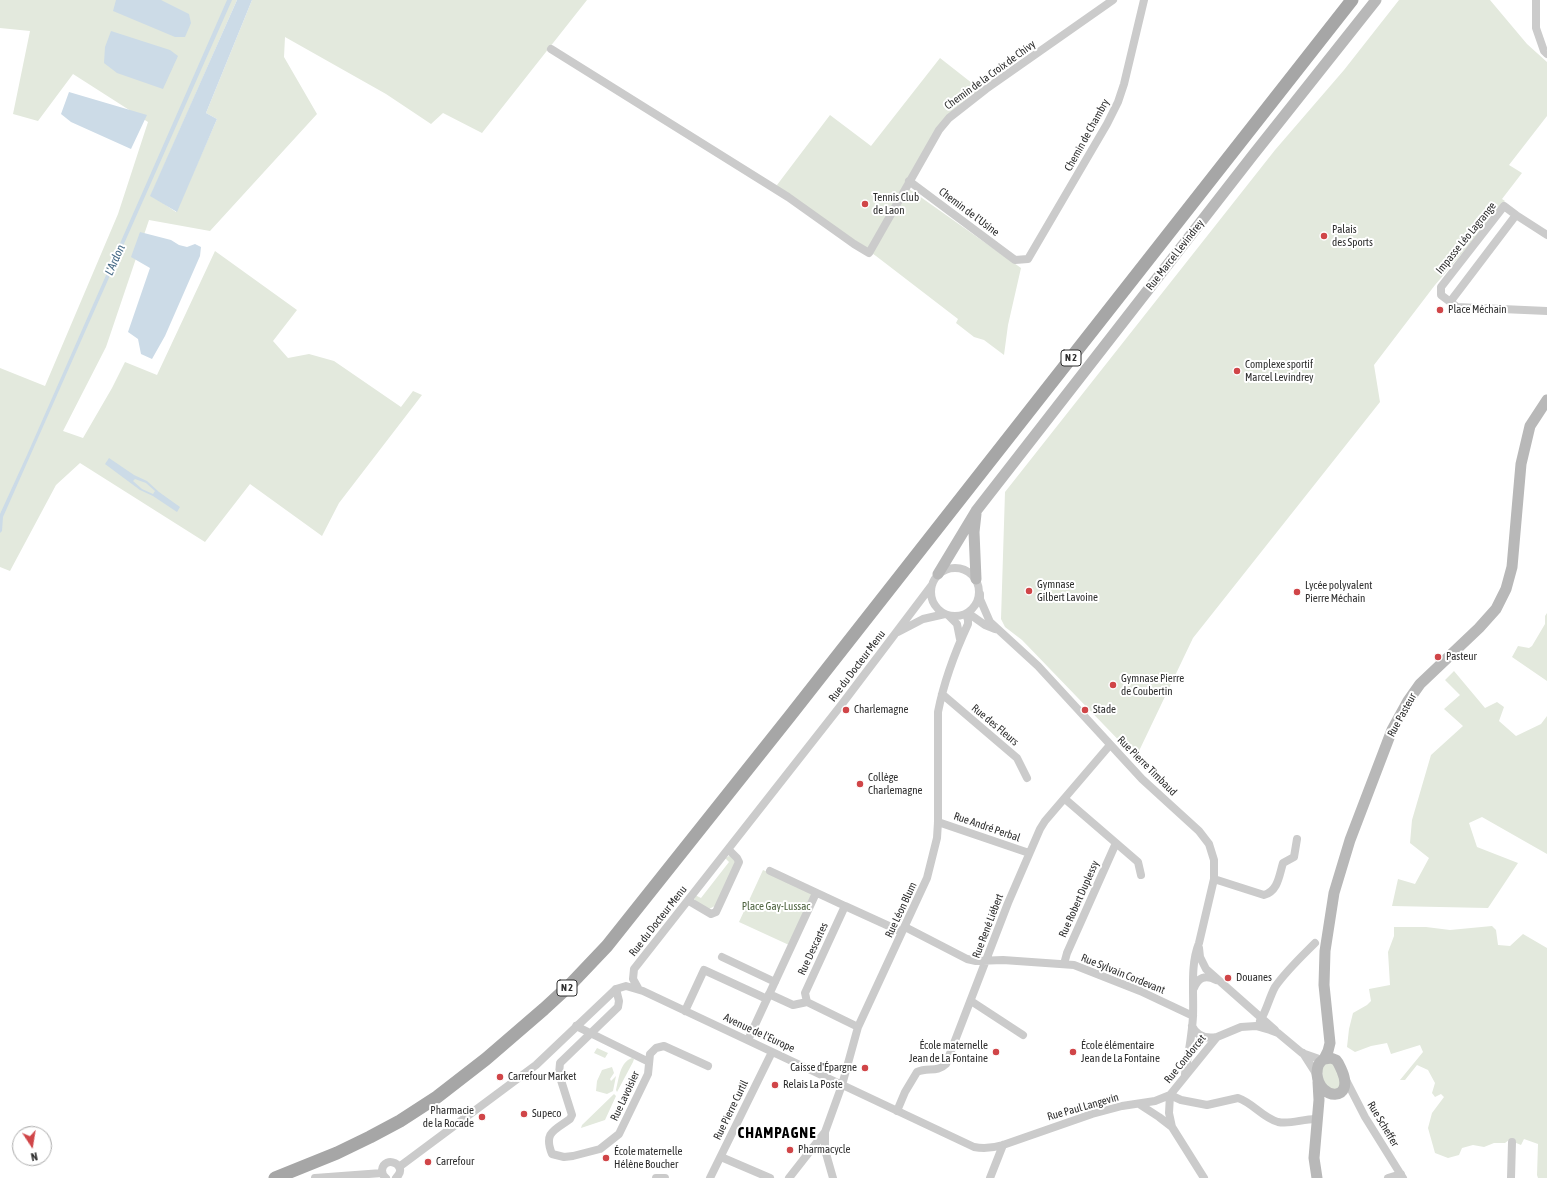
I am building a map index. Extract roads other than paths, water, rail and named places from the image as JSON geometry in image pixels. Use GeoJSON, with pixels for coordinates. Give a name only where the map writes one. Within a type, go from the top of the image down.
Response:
{"type":"FeatureCollection","features":[{"type":"Feature","properties":{"kind":"main road","name":"N 2"},"geometry":{"type":"LineString","coordinates":[[275,1178],[337,1153],[363,1140],[400,1121],[437,1097],[527,1024],[569,986],[607,946],[1352,0]]}},
{"type":"Feature","properties":{"kind":"main road","name":"Rue Marcel Levindrey"},"geometry":{"type":"LineString","coordinates":[[938,574],[976,511],[1253,155],[1376,0]]}},
{"type":"Feature","properties":{"kind":"main road","name":"Rue Pasteur"},"geometry":{"type":"LineString","coordinates":[[1338,1062],[1330,1037],[1324,985],[1325,951],[1334,893],[1350,840],[1392,730],[1408,701],[1420,684],[1492,614],[1506,589],[1512,567],[1521,464],[1530,426],[1547,400]]}},
{"type":"Feature","properties":{"kind":"main road"},"geometry":{"type":"LineString","coordinates":[[976,511],[974,532],[976,579]]}},
{"type":"Feature","properties":{"kind":"main road","name":"Rue Pasteur"},"geometry":{"type":"LineString","coordinates":[[1323,1060],[1329,1048],[1330,1037]]}},
{"type":"Feature","properties":{"kind":"main road"},"geometry":{"type":"LineString","coordinates":[[1316,1178],[1314,1158],[1319,1091],[1317,1068],[1323,1060],[1334,1059],[1338,1062],[1346,1080],[1343,1090],[1336,1094],[1322,1109],[1318,1119]]}},
{"type":"Feature","properties":{"kind":"main road"},"geometry":{"type":"LineString","coordinates":[[1318,1077],[1324,1090],[1331,1094],[1336,1094]]}},
{"type":"Feature","properties":{"kind":"street","name":"Chemin de la Croix de Chivy"},"geometry":{"type":"LineString","coordinates":[[551,49],[788,197],[869,253],[939,130],[949,118],[986,89],[1113,0]]}},
{"type":"Feature","properties":{"kind":"street","name":"Chemin de Chambry"},"geometry":{"type":"LineString","coordinates":[[1015,260],[1028,259],[1110,119],[1124,84],[1144,0]]}},
{"type":"Feature","properties":{"kind":"street"},"geometry":{"type":"LineString","coordinates":[[1536,0],[1536,28],[1544,51],[1547,54]]}},
{"type":"Feature","properties":{"kind":"street","name":"Chemin de l'Usine"},"geometry":{"type":"LineString","coordinates":[[909,181],[1015,260]]}},
{"type":"Feature","properties":{"kind":"street","name":"Impasse Léo Lagrange"},"geometry":{"type":"LineString","coordinates":[[1450,302],[1440,295],[1441,287],[1504,206],[1547,235]]}},
{"type":"Feature","properties":{"kind":"street"},"geometry":{"type":"LineString","coordinates":[[1516,215],[1450,302],[1457,307],[1547,311]]}},
{"type":"Feature","properties":{"kind":"street"},"geometry":{"type":"LineString","coordinates":[[947,615],[958,616],[967,613],[976,605],[980,594],[976,579],[971,573],[958,568],[951,568],[938,574],[932,585],[931,592],[935,605],[957,624],[960,640]]}},
{"type":"Feature","properties":{"kind":"street","name":"Rue du Docteur Menu"},"geometry":{"type":"LineString","coordinates":[[638,988],[633,979],[634,969],[729,850],[898,632],[932,585]]}},
{"type":"Feature","properties":{"kind":"street","name":"Rue Pierre Timbaud"},"geometry":{"type":"LineString","coordinates":[[980,594],[980,599],[986,614],[990,622],[999,632],[1017,646],[1038,666],[1142,779],[1199,831],[1209,844],[1214,860],[1214,879],[1194,963],[1193,1016],[1185,1075]]}},
{"type":"Feature","properties":{"kind":"street","name":"Rue Pierre Timbaud"},"geometry":{"type":"LineString","coordinates":[[967,613],[999,632]]}},
{"type":"Feature","properties":{"kind":"street","name":"Rue Léon Blum"},"geometry":{"type":"LineString","coordinates":[[833,1178],[825,1150],[825,1132],[842,1085],[858,1027],[927,878],[937,838],[938,712],[954,655],[968,624],[967,613]]}},
{"type":"Feature","properties":{"kind":"street","name":"Rue du Docteur Menu"},"geometry":{"type":"LineString","coordinates":[[898,632],[923,619],[947,615]]}},
{"type":"Feature","properties":{"kind":"street","name":"Rue Léon Blum"},"geometry":{"type":"LineString","coordinates":[[960,640],[969,628],[977,624],[985,625]]}},
{"type":"Feature","properties":{"kind":"street","name":"Rue des Fleurs"},"geometry":{"type":"LineString","coordinates":[[942,694],[1017,758],[1027,778]]}},
{"type":"Feature","properties":{"kind":"street","name":"Rue René Liébert"},"geometry":{"type":"LineString","coordinates":[[897,1111],[905,1092],[918,1072],[925,1069],[938,1070],[946,1064],[1029,853],[1045,821],[1110,745]]}},
{"type":"Feature","properties":{"kind":"street"},"geometry":{"type":"LineString","coordinates":[[1064,799],[1138,862],[1141,875]]}},
{"type":"Feature","properties":{"kind":"street","name":"Rue André Perbal"},"geometry":{"type":"LineString","coordinates":[[938,822],[1029,853]]}},
{"type":"Feature","properties":{"kind":"street"},"geometry":{"type":"LineString","coordinates":[[1214,879],[1264,895],[1270,893],[1274,890],[1283,863],[1294,858],[1297,839]]}},
{"type":"Feature","properties":{"kind":"street","name":"Rue Robert Duplessy"},"geometry":{"type":"LineString","coordinates":[[1064,964],[1067,953],[1116,843]]}},
{"type":"Feature","properties":{"kind":"street"},"geometry":{"type":"LineString","coordinates":[[689,900],[711,914],[716,912],[739,862],[729,850]]}},
{"type":"Feature","properties":{"kind":"street"},"geometry":{"type":"LineString","coordinates":[[770,871],[845,906],[904,930]]}},
{"type":"Feature","properties":{"kind":"street"},"geometry":{"type":"LineString","coordinates":[[748,1040],[816,892]]}},
{"type":"Feature","properties":{"kind":"street","name":"Rue Descartes"},"geometry":{"type":"LineString","coordinates":[[807,1002],[805,993],[845,906]]}},
{"type":"Feature","properties":{"kind":"street","name":"Rue Sylvain Cordevant"},"geometry":{"type":"LineString","coordinates":[[904,930],[976,961],[1003,960],[1064,964],[1082,967],[1140,991],[1193,1016]]}},
{"type":"Feature","properties":{"kind":"street","name":"Rue Pierre Timbaud"},"geometry":{"type":"LineString","coordinates":[[1199,942],[1199,951],[1206,969],[1262,1017],[1278,1033]]}},
{"type":"Feature","properties":{"kind":"street"},"geometry":{"type":"LineString","coordinates":[[1256,1026],[1266,1012],[1272,993],[1276,987],[1287,972],[1315,943]]}},
{"type":"Feature","properties":{"kind":"street"},"geometry":{"type":"LineString","coordinates":[[722,957],[775,982]]}},
{"type":"Feature","properties":{"kind":"street"},"geometry":{"type":"LineString","coordinates":[[685,1011],[704,970],[768,997],[793,1005],[807,1002],[858,1027]]}},
{"type":"Feature","properties":{"kind":"street"},"geometry":{"type":"LineString","coordinates":[[1194,988],[1198,980],[1205,977],[1212,978],[1220,982]]}},
{"type":"Feature","properties":{"kind":"street"},"geometry":{"type":"LineString","coordinates":[[399,1166],[536,1065],[616,989],[626,986],[638,988]]}},
{"type":"Feature","properties":{"kind":"street","name":"Avenue de l'Europe"},"geometry":{"type":"LineString","coordinates":[[638,988],[974,1147],[987,1148],[1003,1145]]}},
{"type":"Feature","properties":{"kind":"street","name":"Rue Lavoisier"},"geometry":{"type":"LineString","coordinates":[[616,989],[619,1002],[618,1007],[560,1063],[559,1074],[572,1115],[570,1119],[551,1132],[548,1136],[549,1147],[552,1154],[564,1157],[600,1149],[619,1134],[648,1074],[650,1054],[656,1048],[664,1046],[708,1066]]}},
{"type":"Feature","properties":{"kind":"street"},"geometry":{"type":"LineString","coordinates":[[971,1001],[1023,1035]]}},
{"type":"Feature","properties":{"kind":"street","name":"Rue Lavoisier"},"geometry":{"type":"LineString","coordinates":[[576,1026],[649,1062]]}},
{"type":"Feature","properties":{"kind":"street"},"geometry":{"type":"LineString","coordinates":[[1192,1026],[1196,1033],[1201,1036],[1206,1038],[1217,1037]]}},
{"type":"Feature","properties":{"kind":"street","name":"Rue Condorcet"},"geometry":{"type":"LineString","coordinates":[[1170,1095],[1217,1037],[1241,1026],[1256,1026],[1278,1033],[1302,1053],[1318,1077]]}},
{"type":"Feature","properties":{"kind":"street","name":"Rue Pierre Curtil"},"geometry":{"type":"LineString","coordinates":[[710,1178],[772,1052]]}},
{"type":"Feature","properties":{"kind":"street","name":"Rue Condorcet"},"geometry":{"type":"LineString","coordinates":[[1302,1053],[1323,1060]]}},
{"type":"Feature","properties":{"kind":"street","name":"Rue Scheffer"},"geometry":{"type":"LineString","coordinates":[[1346,1080],[1366,1117],[1402,1176]]}},
{"type":"Feature","properties":{"kind":"street"},"geometry":{"type":"LineString","coordinates":[[1172,1127],[1170,1095],[1181,1100],[1207,1105],[1238,1098],[1270,1119],[1279,1122],[1318,1119]]}},
{"type":"Feature","properties":{"kind":"street","name":"Rue Paul Langevin"},"geometry":{"type":"LineString","coordinates":[[1003,1145],[1092,1114],[1162,1099],[1170,1095]]}},
{"type":"Feature","properties":{"kind":"street"},"geometry":{"type":"LineString","coordinates":[[1139,1104],[1172,1127],[1204,1178]]}},
{"type":"Feature","properties":{"kind":"street"},"geometry":{"type":"LineString","coordinates":[[789,1178],[825,1132]]}},
{"type":"Feature","properties":{"kind":"street"},"geometry":{"type":"LineString","coordinates":[[1511,1178],[1512,1142]]}},
{"type":"Feature","properties":{"kind":"street"},"geometry":{"type":"LineString","coordinates":[[990,1178],[1003,1145]]}},
{"type":"Feature","properties":{"kind":"street"},"geometry":{"type":"LineString","coordinates":[[721,1157],[770,1178]]}},
{"type":"Feature","properties":{"kind":"street"},"geometry":{"type":"LineString","coordinates":[[315,1178],[384,1176],[382,1168],[386,1163],[395,1162],[399,1166],[399,1174],[396,1178]]}},
{"type":"Feature","properties":{"kind":"street"},"geometry":{"type":"LineString","coordinates":[[1388,1178],[1402,1176]]}},
{"type":"Feature","properties":{"kind":"street"},"geometry":{"type":"LineString","coordinates":[[656,1178],[665,1178]]}},
{"type":"Feature","properties":{"kind":"water"},"geometry":{"type":"Polygon","coordinates":[[[116,0],[161,0],[189,14],[191,23],[185,37],[175,37],[113,11],[116,0]]]}},
{"type":"Feature","properties":{"kind":"water","name":"L'Ardon"},"geometry":{"type":"Polygon","coordinates":[[[227,0],[232,0],[3,517],[2,531],[0,533],[0,514],[227,0]]]}},
{"type":"Feature","properties":{"kind":"water"},"geometry":{"type":"Polygon","coordinates":[[[237,0],[252,0],[206,113],[217,119],[177,212],[150,196],[237,0]]]}},
{"type":"Feature","properties":{"kind":"water"},"geometry":{"type":"Polygon","coordinates":[[[111,31],[170,50],[178,56],[163,89],[117,73],[104,63],[105,47],[111,31]]]}},
{"type":"Feature","properties":{"kind":"water"},"geometry":{"type":"Polygon","coordinates":[[[69,92],[147,115],[131,149],[71,122],[61,114],[69,92]]]}},
{"type":"Feature","properties":{"kind":"water"},"geometry":{"type":"Polygon","coordinates":[[[140,232],[171,240],[179,245],[187,247],[195,244],[201,247],[200,256],[165,336],[152,359],[141,354],[138,339],[128,332],[150,268],[131,257],[140,232]]]}},
{"type":"Feature","properties":{"kind":"water"},"geometry":{"type":"Polygon","coordinates":[[[109,458],[134,475],[147,481],[159,492],[180,507],[177,512],[153,496],[140,490],[105,464],[109,458]],[[135,479],[133,481],[142,489],[153,494],[155,491],[146,483],[135,479]]]}},
{"type":"Feature","properties":{"kind":"place","name":"Tennis Club de Laon"},"geometry":{"type":"Point","coordinates":[865,204]}},
{"type":"Feature","properties":{"kind":"place","name":"Palais des Sports"},"geometry":{"type":"Point","coordinates":[1324,236]}},
{"type":"Feature","properties":{"kind":"place","name":"Place Méchain"},"geometry":{"type":"Point","coordinates":[1440,310]}},
{"type":"Feature","properties":{"kind":"place","name":"Complexe sportif Marcel Levindrey"},"geometry":{"type":"Point","coordinates":[1237,371]}},
{"type":"Feature","properties":{"kind":"place","name":"Gymnase Gilbert Lavoine"},"geometry":{"type":"Point","coordinates":[1029,591]}},
{"type":"Feature","properties":{"kind":"place","name":"Lycée polyvalent Pierre Méchain"},"geometry":{"type":"Point","coordinates":[1297,592]}},
{"type":"Feature","properties":{"kind":"place","name":"Pasteur"},"geometry":{"type":"Point","coordinates":[1438,657]}},
{"type":"Feature","properties":{"kind":"place","name":"Gymnase Pierre de Coubertin"},"geometry":{"type":"Point","coordinates":[1113,685]}},
{"type":"Feature","properties":{"kind":"place","name":"Charlemagne"},"geometry":{"type":"Point","coordinates":[846,710]}},
{"type":"Feature","properties":{"kind":"place","name":"Stade"},"geometry":{"type":"Point","coordinates":[1085,710]}},
{"type":"Feature","properties":{"kind":"place","name":"Collège Charlemagne"},"geometry":{"type":"Point","coordinates":[860,784]}},
{"type":"Feature","properties":{"kind":"place","name":"Douanes"},"geometry":{"type":"Point","coordinates":[1228,978]}},
{"type":"Feature","properties":{"kind":"place","name":"École maternelle Jean de La Fontaine"},"geometry":{"type":"Point","coordinates":[996,1052]}},
{"type":"Feature","properties":{"kind":"place","name":"École élémentaire Jean de La Fontaine"},"geometry":{"type":"Point","coordinates":[1073,1052]}},
{"type":"Feature","properties":{"kind":"place","name":"Caisse d'Épargne"},"geometry":{"type":"Point","coordinates":[865,1068]}},
{"type":"Feature","properties":{"kind":"place","name":"Carrefour Market"},"geometry":{"type":"Point","coordinates":[500,1077]}},
{"type":"Feature","properties":{"kind":"place","name":"Relais La Poste"},"geometry":{"type":"Point","coordinates":[775,1085]}},
{"type":"Feature","properties":{"kind":"place","name":"Supeco"},"geometry":{"type":"Point","coordinates":[524,1114]}},
{"type":"Feature","properties":{"kind":"place","name":"Pharmacie de la Rocade"},"geometry":{"type":"Point","coordinates":[482,1117]}},
{"type":"Feature","properties":{"kind":"place","name":"Pharmacycle"},"geometry":{"type":"Point","coordinates":[790,1150]}},
{"type":"Feature","properties":{"kind":"place","name":"École maternelle Hélène Boucher"},"geometry":{"type":"Point","coordinates":[606,1158]}},
{"type":"Feature","properties":{"kind":"place","name":"Carrefour"},"geometry":{"type":"Point","coordinates":[428,1162]}},
{"type":"Feature","properties":{"kind":"district","name":"CHAMPAGNE"},"geometry":{"type":"Point","coordinates":[777,1133]}},
{"type":"Feature","properties":{"kind":"park label","name":"Place Gay-Lussac"},"geometry":{"type":"Point","coordinates":[776,907]}}]}
